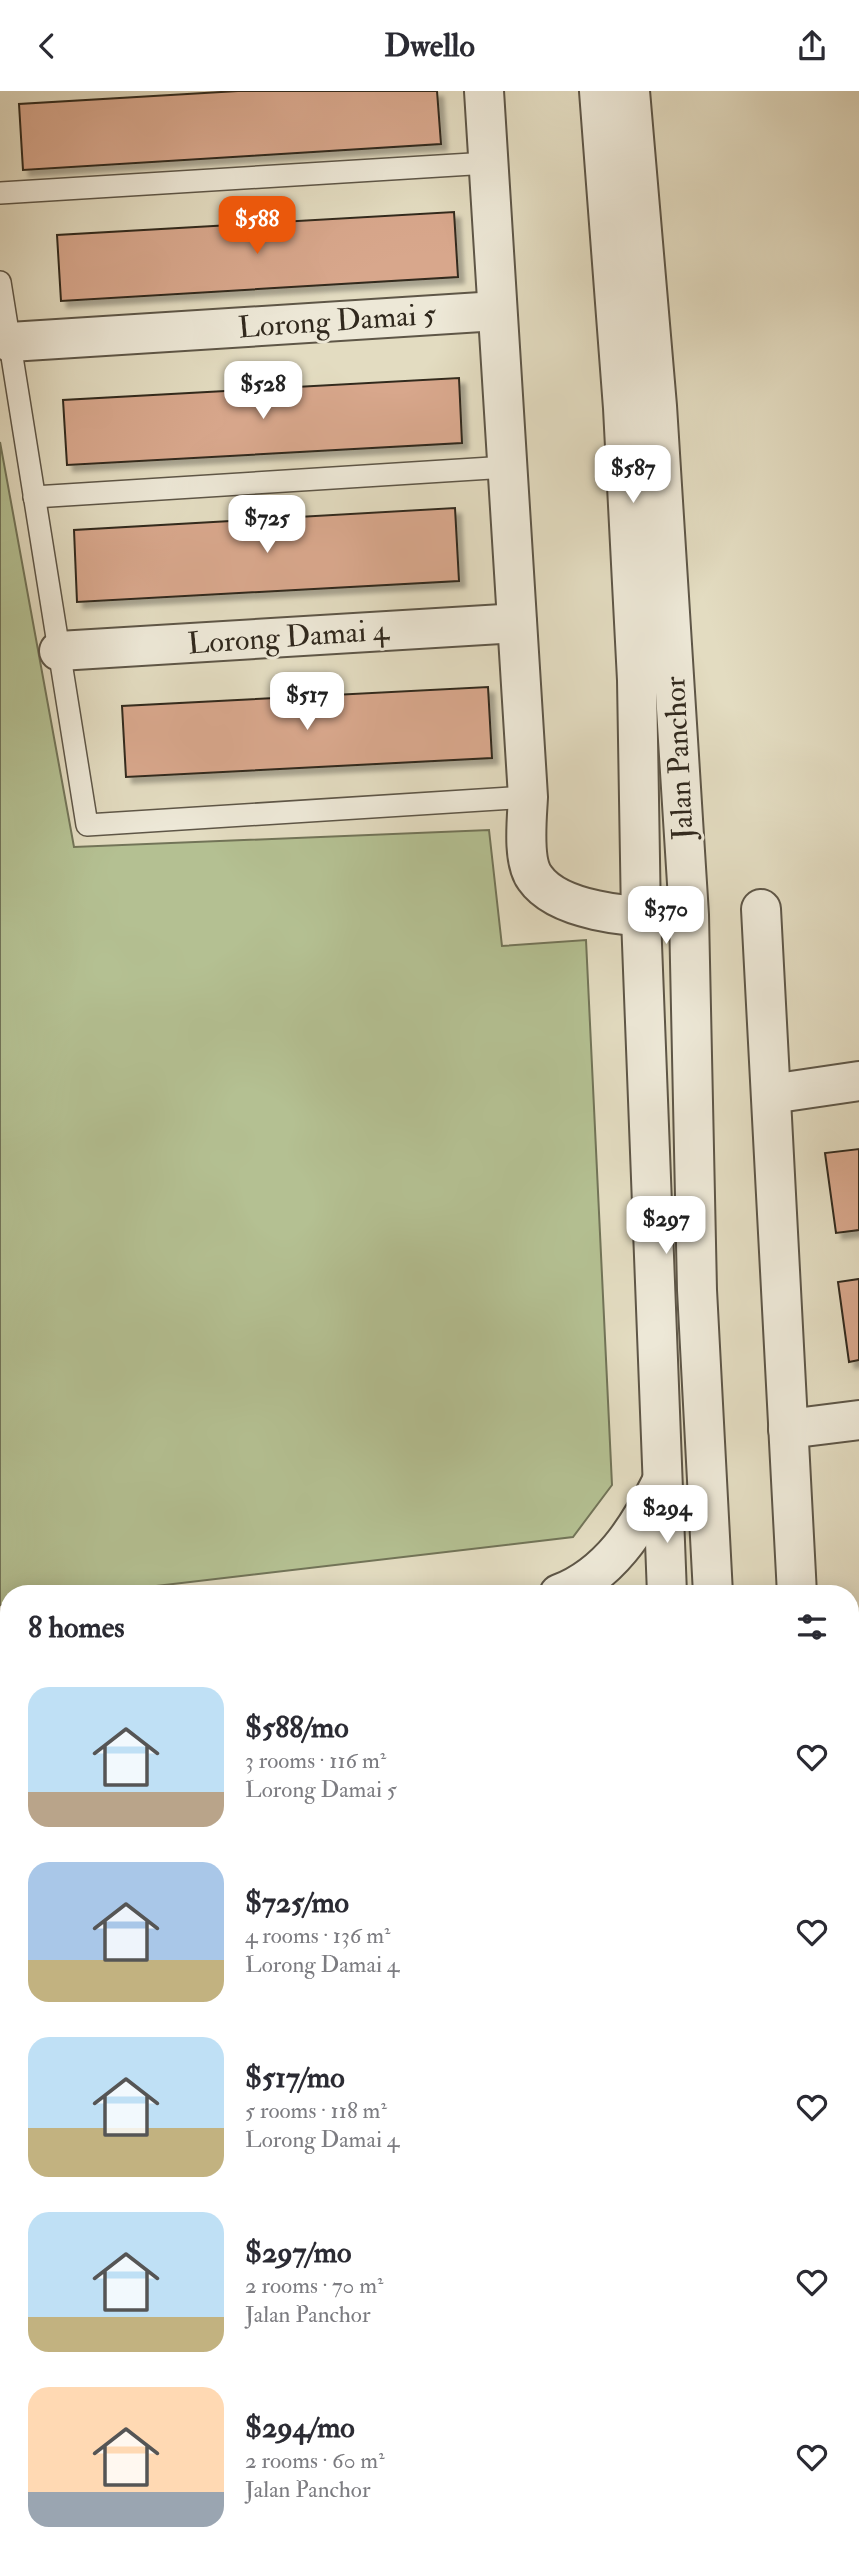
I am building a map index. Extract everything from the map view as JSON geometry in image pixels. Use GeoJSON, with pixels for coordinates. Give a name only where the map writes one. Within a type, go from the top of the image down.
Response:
{"type":"FeatureCollection","features":[{"type":"Feature","properties":{"kind":"street"},"geometry":{"type":"LineString","coordinates":[[484,91],[528,797],[526,842],[533,877],[550,893],[575,904],[641,918],[689,915]]}},
{"type":"Feature","properties":{"kind":"street","name":"Jalan Panchor"},"geometry":{"type":"LineString","coordinates":[[599,91],[625,449],[637,680],[641,918],[657,1285],[662,1481],[668,1585]]}},
{"type":"Feature","properties":{"kind":"street","name":"Jalan Panchor"},"geometry":{"type":"LineString","coordinates":[[630,91],[657,406],[689,915],[696,1277],[712,1585]]}},
{"type":"Feature","properties":{"kind":"street","name":"Lorong Damai 5"},"geometry":{"type":"LineString","coordinates":[[10,342],[497,311]]}},
{"type":"Feature","properties":{"kind":"street","name":"Lorong Damai 4"},"geometry":{"type":"LineString","coordinates":[[59,651],[517,622]]}},
{"type":"Feature","properties":{"kind":"street"},"geometry":{"type":"LineString","coordinates":[[761,909],[797,1585]]}},
{"type":"Feature","properties":{"kind":"street"},"geometry":{"type":"LineString","coordinates":[[771,1094],[859,1081]]}},
{"type":"Feature","properties":{"kind":"street"},"geometry":{"type":"LineString","coordinates":[[788,1429],[859,1420]]}},
{"type":"Feature","properties":{"kind":"street"},"geometry":{"type":"LineString","coordinates":[[578,1585],[600,1570],[621,1548],[642,1521],[662,1481]]}},
{"type":"Feature","properties":{"kind":"street"},"geometry":{"type":"LineString","coordinates":[[676,1585],[691,1565],[710,1520]]}},
{"type":"Feature","properties":{"kind":"lane"},"geometry":{"type":"LineString","coordinates":[[0,193],[488,163]]}},
{"type":"Feature","properties":{"kind":"lane"},"geometry":{"type":"LineString","coordinates":[[0,282],[87,825],[528,797]]}},
{"type":"Feature","properties":{"kind":"lane"},"geometry":{"type":"LineString","coordinates":[[34,497],[508,467]]}},
{"type":"Feature","properties":{"kind":"green space"},"geometry":{"type":"Polygon","coordinates":[[[0,442],[74,847],[489,830],[502,946],[586,940],[612,1485],[573,1537],[165,1585],[0,1585],[0,442]]]}},
{"type":"Feature","properties":{"kind":"building"},"geometry":{"type":"Polygon","coordinates":[[[238,91],[437,91],[441,144],[23,170],[19,104],[238,91]]]}},
{"type":"Feature","properties":{"kind":"building"},"geometry":{"type":"Polygon","coordinates":[[[454,212],[458,277],[61,301],[57,235],[454,212]]]}},
{"type":"Feature","properties":{"kind":"building"},"geometry":{"type":"Polygon","coordinates":[[[459,378],[462,443],[67,465],[63,400],[459,378]]]}},
{"type":"Feature","properties":{"kind":"building"},"geometry":{"type":"Polygon","coordinates":[[[455,508],[459,581],[77,602],[74,530],[455,508]]]}},
{"type":"Feature","properties":{"kind":"building"},"geometry":{"type":"Polygon","coordinates":[[[488,687],[492,758],[126,777],[122,706],[488,687]]]}},
{"type":"Feature","properties":{"kind":"building"},"geometry":{"type":"Polygon","coordinates":[[[859,1149],[859,1230],[836,1233],[825,1153],[859,1149]]]}},
{"type":"Feature","properties":{"kind":"building"},"geometry":{"type":"Polygon","coordinates":[[[859,1279],[859,1360],[849,1362],[838,1282],[859,1279]]]}}]}
